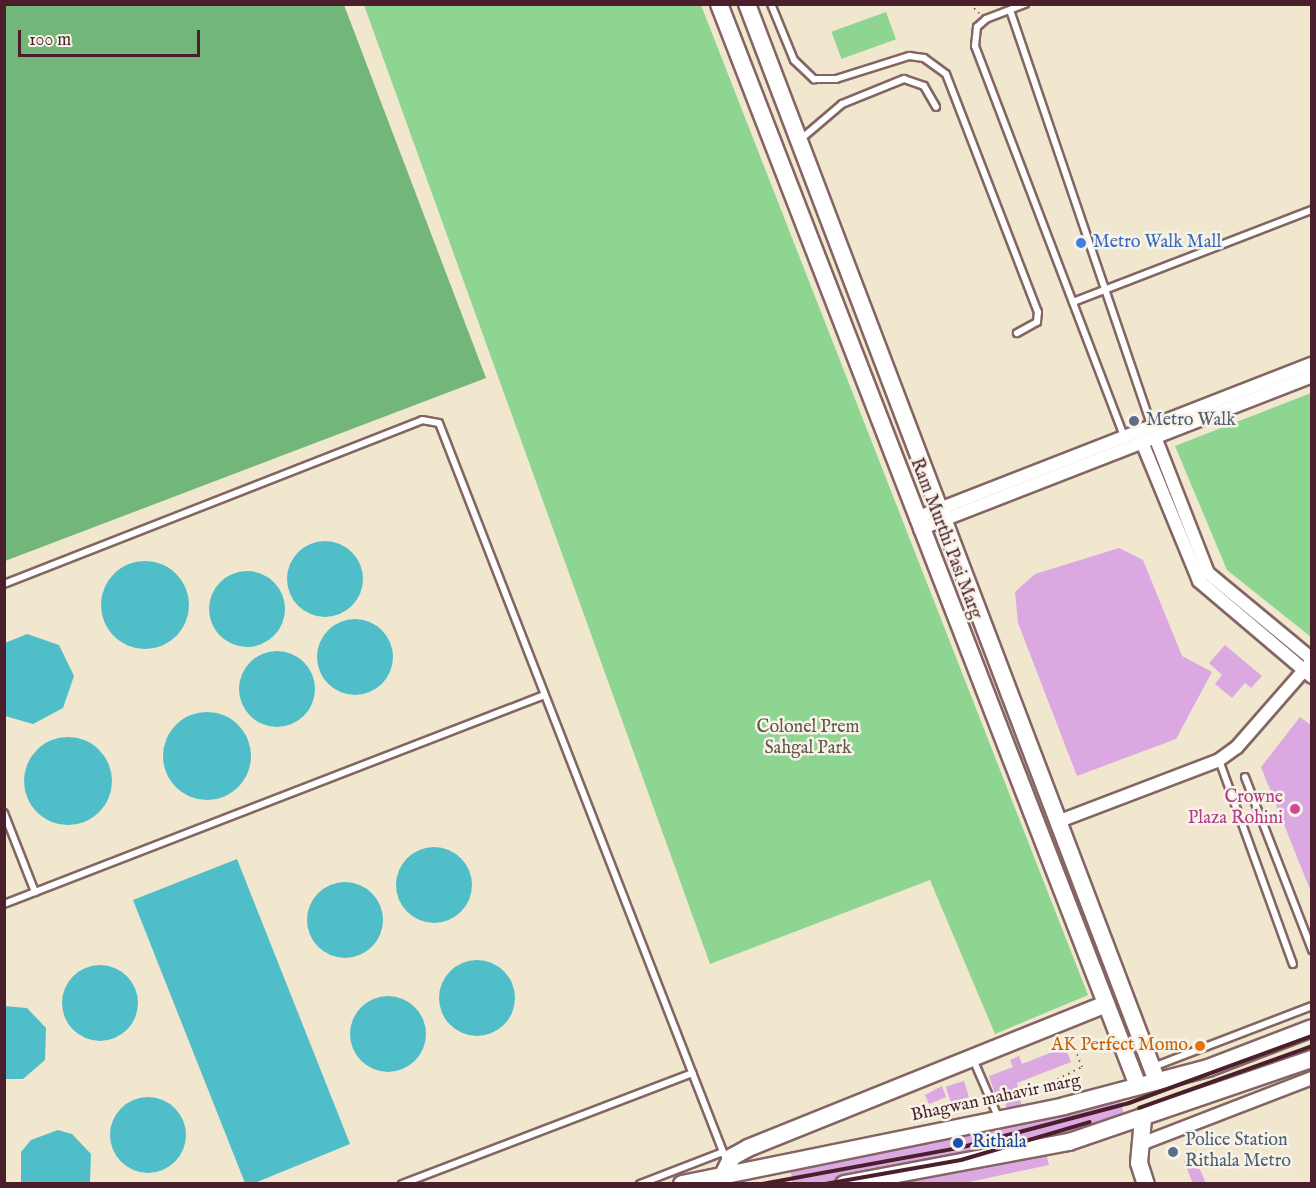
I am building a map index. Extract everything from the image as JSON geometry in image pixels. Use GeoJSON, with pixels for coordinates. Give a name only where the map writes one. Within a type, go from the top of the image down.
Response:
{"type":"FeatureCollection","features":[{"type":"Feature","properties":{"kind":"street","name":"Ram Murthi Pasi Marg"},"geometry":{"type":"LineString","coordinates":[[718,4],[1137,1086]]}},
{"type":"Feature","properties":{"kind":"street","name":"Ram Murthi Pasi Marg"},"geometry":{"type":"LineString","coordinates":[[747,4],[1155,1074]]}},
{"type":"Feature","properties":{"kind":"street"},"geometry":{"type":"LineString","coordinates":[[1126,442],[1142,442],[1154,432],[1311,364]]}},
{"type":"Feature","properties":{"kind":"street"},"geometry":{"type":"LineString","coordinates":[[918,524],[1126,442],[1311,376]]}},
{"type":"Feature","properties":{"kind":"street"},"geometry":{"type":"LineString","coordinates":[[1154,432],[1209,573],[1310,667]]}},
{"type":"Feature","properties":{"kind":"street"},"geometry":{"type":"LineString","coordinates":[[1142,442],[1199,581],[1310,667]]}},
{"type":"Feature","properties":{"kind":"street"},"geometry":{"type":"LineString","coordinates":[[1057,822],[1219,760],[1237,747],[1310,667]]}},
{"type":"Feature","properties":{"kind":"street"},"geometry":{"type":"LineString","coordinates":[[725,1162],[748,1148],[1106,1004]]}},
{"type":"Feature","properties":{"kind":"street","name":"Bhagwan mahavir marg"},"geometry":{"type":"LineString","coordinates":[[682,1184],[725,1162],[999,1119],[1137,1086],[1155,1074],[1311,1028]]}},
{"type":"Feature","properties":{"kind":"street"},"geometry":{"type":"LineString","coordinates":[[844,1184],[1068,1142],[1143,1119],[1311,1059]]}},
{"type":"Feature","properties":{"kind":"street"},"geometry":{"type":"LineString","coordinates":[[1141,1144],[1311,1078]]}},
{"type":"Feature","properties":{"kind":"street"},"geometry":{"type":"LineString","coordinates":[[1143,1119],[1141,1144],[1146,1184]]}},
{"type":"Feature","properties":{"kind":"lane"},"geometry":{"type":"LineString","coordinates":[[771,4],[794,60],[814,79],[836,79],[909,56],[924,58],[946,74],[1038,312],[1037,322],[1017,333]]}},
{"type":"Feature","properties":{"kind":"lane"},"geometry":{"type":"LineString","coordinates":[[1025,4],[986,19],[977,27],[975,46],[1126,442]]}},
{"type":"Feature","properties":{"kind":"lane"},"geometry":{"type":"LineString","coordinates":[[1010,10],[1101,289],[1154,432]]}},
{"type":"Feature","properties":{"kind":"lane"},"geometry":{"type":"LineString","coordinates":[[799,141],[842,104],[904,79],[924,86],[936,107]]}},
{"type":"Feature","properties":{"kind":"lane"},"geometry":{"type":"LineString","coordinates":[[1073,302],[1101,289],[1311,210]]}},
{"type":"Feature","properties":{"kind":"lane"},"geometry":{"type":"LineString","coordinates":[[4,584],[431,418],[444,431],[542,696],[692,1073],[725,1162],[640,1184]]}},
{"type":"Feature","properties":{"kind":"lane"},"geometry":{"type":"LineString","coordinates":[[4,904],[542,696]]}},
{"type":"Feature","properties":{"kind":"lane"},"geometry":{"type":"LineString","coordinates":[[1219,760],[1293,964]]}},
{"type":"Feature","properties":{"kind":"lane"},"geometry":{"type":"LineString","coordinates":[[1245,777],[1311,950]]}},
{"type":"Feature","properties":{"kind":"lane"},"geometry":{"type":"LineString","coordinates":[[4,813],[35,892]]}},
{"type":"Feature","properties":{"kind":"lane"},"geometry":{"type":"LineString","coordinates":[[1155,1074],[1311,1006]]}},
{"type":"Feature","properties":{"kind":"lane"},"geometry":{"type":"LineString","coordinates":[[972,1058],[999,1119]]}},
{"type":"Feature","properties":{"kind":"lane"},"geometry":{"type":"LineString","coordinates":[[402,1184],[692,1073]]}},
{"type":"Feature","properties":{"kind":"path"},"geometry":{"type":"LineString","coordinates":[[970,4],[986,19]]}},
{"type":"Feature","properties":{"kind":"path"},"geometry":{"type":"LineString","coordinates":[[1036,1090],[1082,1066],[1065,1021]]}},
{"type":"Feature","properties":{"kind":"green space"},"geometry":{"type":"Polygon","coordinates":[[[5,4],[344,5],[486,378],[5,561],[5,4]]]}},
{"type":"Feature","properties":{"kind":"green space","name":"Colonel Prem Sahgal Park"},"geometry":{"type":"Polygon","coordinates":[[[364,5],[701,5],[1088,995],[995,1034],[930,880],[710,964],[364,5]]]}},
{"type":"Feature","properties":{"kind":"green space"},"geometry":{"type":"Polygon","coordinates":[[[886,12],[896,39],[841,59],[831,32],[886,12]]]}},
{"type":"Feature","properties":{"kind":"green space"},"geometry":{"type":"Polygon","coordinates":[[[1311,393],[1311,637],[1227,570],[1175,446],[1311,393]]]}},
{"type":"Feature","properties":{"kind":"water"},"geometry":{"type":"Polygon","coordinates":[[[325,541],[339,544],[352,552],[360,565],[363,579],[360,593],[352,606],[339,614],[325,617],[311,614],[298,606],[290,593],[287,579],[290,565],[298,552],[311,544],[325,541]]]}},
{"type":"Feature","properties":{"kind":"water"},"geometry":{"type":"Polygon","coordinates":[[[145,561],[170,568],[182,580],[189,605],[182,630],[170,642],[145,649],[120,642],[108,630],[101,605],[108,580],[120,568],[145,561]]]}},
{"type":"Feature","properties":{"kind":"water"},"geometry":{"type":"Polygon","coordinates":[[[247,571],[261,574],[274,582],[282,595],[285,609],[282,623],[274,636],[261,644],[247,647],[233,644],[220,636],[212,623],[209,609],[212,595],[220,582],[233,574],[247,571]]]}},
{"type":"Feature","properties":{"kind":"water"},"geometry":{"type":"Polygon","coordinates":[[[355,619],[369,622],[382,630],[390,643],[393,657],[390,671],[382,684],[369,692],[355,695],[341,692],[328,684],[320,671],[317,657],[320,643],[328,630],[341,622],[355,619]]]}},
{"type":"Feature","properties":{"kind":"water"},"geometry":{"type":"Polygon","coordinates":[[[27,634],[59,645],[74,676],[63,708],[33,724],[5,716],[5,643],[27,634]]]}},
{"type":"Feature","properties":{"kind":"water"},"geometry":{"type":"Polygon","coordinates":[[[277,651],[291,654],[304,662],[312,675],[315,689],[312,703],[304,716],[291,724],[277,727],[263,724],[250,716],[242,703],[239,689],[242,675],[250,662],[263,654],[277,651]]]}},
{"type":"Feature","properties":{"kind":"water"},"geometry":{"type":"Polygon","coordinates":[[[207,712],[232,719],[244,731],[251,756],[244,781],[232,793],[207,800],[182,793],[170,781],[163,756],[170,731],[182,719],[207,712]]]}},
{"type":"Feature","properties":{"kind":"water"},"geometry":{"type":"Polygon","coordinates":[[[68,737],[93,744],[105,756],[112,781],[105,806],[93,818],[68,825],[43,818],[31,806],[24,781],[31,756],[43,744],[68,737]]]}},
{"type":"Feature","properties":{"kind":"water"},"geometry":{"type":"Polygon","coordinates":[[[434,847],[448,850],[461,858],[469,871],[472,885],[469,899],[461,912],[448,920],[434,923],[420,920],[407,912],[399,899],[396,885],[399,871],[407,858],[420,850],[434,847]]]}},
{"type":"Feature","properties":{"kind":"water"},"geometry":{"type":"Polygon","coordinates":[[[237,859],[350,1144],[252,1184],[245,1183],[133,900],[237,859]]]}},
{"type":"Feature","properties":{"kind":"water"},"geometry":{"type":"Polygon","coordinates":[[[345,882],[359,885],[372,893],[380,906],[383,920],[380,934],[372,947],[359,955],[345,958],[331,955],[318,947],[310,934],[307,920],[310,906],[318,893],[331,885],[345,882]]]}},
{"type":"Feature","properties":{"kind":"water"},"geometry":{"type":"Polygon","coordinates":[[[477,960],[491,963],[504,971],[512,984],[515,998],[512,1012],[504,1025],[491,1033],[477,1036],[463,1033],[450,1025],[442,1012],[439,998],[442,984],[450,971],[463,963],[477,960]]]}},
{"type":"Feature","properties":{"kind":"water"},"geometry":{"type":"Polygon","coordinates":[[[100,965],[114,968],[127,976],[135,989],[138,1003],[135,1017],[127,1030],[114,1038],[100,1041],[86,1038],[73,1030],[65,1017],[62,1003],[65,989],[73,976],[86,968],[100,965]]]}},
{"type":"Feature","properties":{"kind":"water"},"geometry":{"type":"Polygon","coordinates":[[[388,996],[402,999],[415,1007],[423,1020],[426,1034],[423,1048],[415,1061],[402,1069],[388,1072],[374,1069],[361,1061],[353,1048],[350,1034],[353,1020],[361,1007],[374,999],[388,996]]]}},
{"type":"Feature","properties":{"kind":"water"},"geometry":{"type":"Polygon","coordinates":[[[4,1006],[27,1008],[46,1028],[45,1060],[23,1079],[5,1079],[4,1006]]]}},
{"type":"Feature","properties":{"kind":"water"},"geometry":{"type":"Polygon","coordinates":[[[148,1097],[162,1100],[175,1108],[183,1121],[186,1135],[183,1149],[175,1162],[162,1170],[148,1173],[134,1170],[121,1162],[113,1149],[110,1135],[113,1121],[121,1108],[134,1100],[148,1097]]]}},
{"type":"Feature","properties":{"kind":"water"},"geometry":{"type":"Polygon","coordinates":[[[58,1130],[72,1134],[91,1154],[90,1183],[21,1183],[21,1152],[31,1140],[58,1130]]]}},
{"type":"Feature","properties":{"kind":"building"},"geometry":{"type":"Polygon","coordinates":[[[1119,548],[1143,560],[1182,656],[1212,672],[1176,739],[1077,776],[1018,623],[1015,592],[1035,574],[1119,548]]]}},
{"type":"Feature","properties":{"kind":"building"},"geometry":{"type":"Polygon","coordinates":[[[1225,645],[1262,676],[1251,688],[1245,683],[1232,698],[1215,684],[1222,675],[1209,663],[1225,645]]]}},
{"type":"Feature","properties":{"kind":"building","name":"Crowne Plaza Rohini"},"geometry":{"type":"Polygon","coordinates":[[[1300,717],[1312,726],[1311,892],[1261,767],[1300,717]]]}},
{"type":"Feature","properties":{"kind":"building"},"geometry":{"type":"Polygon","coordinates":[[[1065,1047],[1071,1062],[1017,1083],[1022,1108],[1119,1096],[1128,1129],[1046,1153],[1049,1165],[960,1184],[793,1184],[790,1168],[875,1153],[872,1141],[1007,1111],[1003,1092],[995,1094],[989,1076],[1013,1067],[1010,1060],[1019,1056],[1022,1064],[1065,1047]]]}},
{"type":"Feature","properties":{"kind":"building"},"geometry":{"type":"Polygon","coordinates":[[[964,1081],[969,1097],[951,1103],[946,1087],[964,1081]]]}},
{"type":"Feature","properties":{"kind":"building"},"geometry":{"type":"Polygon","coordinates":[[[942,1086],[946,1097],[929,1104],[925,1095],[942,1086]]]}},
{"type":"Feature","properties":{"kind":"building"},"geometry":{"type":"Polygon","coordinates":[[[948,1104],[950,1112],[934,1117],[930,1109],[948,1104]]]}},
{"type":"Feature","properties":{"kind":"building"},"geometry":{"type":"Polygon","coordinates":[[[1195,1157],[1206,1184],[1193,1184],[1184,1161],[1195,1157]]]}},
{"type":"Feature","properties":{"kind":"railway"},"geometry":{"type":"LineString","coordinates":[[762,1184],[959,1148],[1129,1103],[1312,1036]]}},
{"type":"Feature","properties":{"kind":"railway"},"geometry":{"type":"LineString","coordinates":[[1139,1108],[1312,1046]]}},
{"type":"Feature","properties":{"kind":"railway"},"geometry":{"type":"LineString","coordinates":[[825,1184],[961,1160],[1090,1122]]}},
{"type":"Feature","properties":{"kind":"place","name":"Metro Walk Mall"},"geometry":{"type":"Point","coordinates":[1081,243]}},
{"type":"Feature","properties":{"kind":"place","name":"Metro Walk"},"geometry":{"type":"Point","coordinates":[1134,421]}},
{"type":"Feature","properties":{"kind":"place","name":"Crowne Plaza Rohini"},"geometry":{"type":"Point","coordinates":[1295,809]}},
{"type":"Feature","properties":{"kind":"place","name":"AK Perfect Momo"},"geometry":{"type":"Point","coordinates":[1200,1046]}},
{"type":"Feature","properties":{"kind":"place","name":"Rithala"},"geometry":{"type":"Point","coordinates":[958,1143]}},
{"type":"Feature","properties":{"kind":"place","name":"Police Station Rithala Metro"},"geometry":{"type":"Point","coordinates":[1173,1152]}}]}
